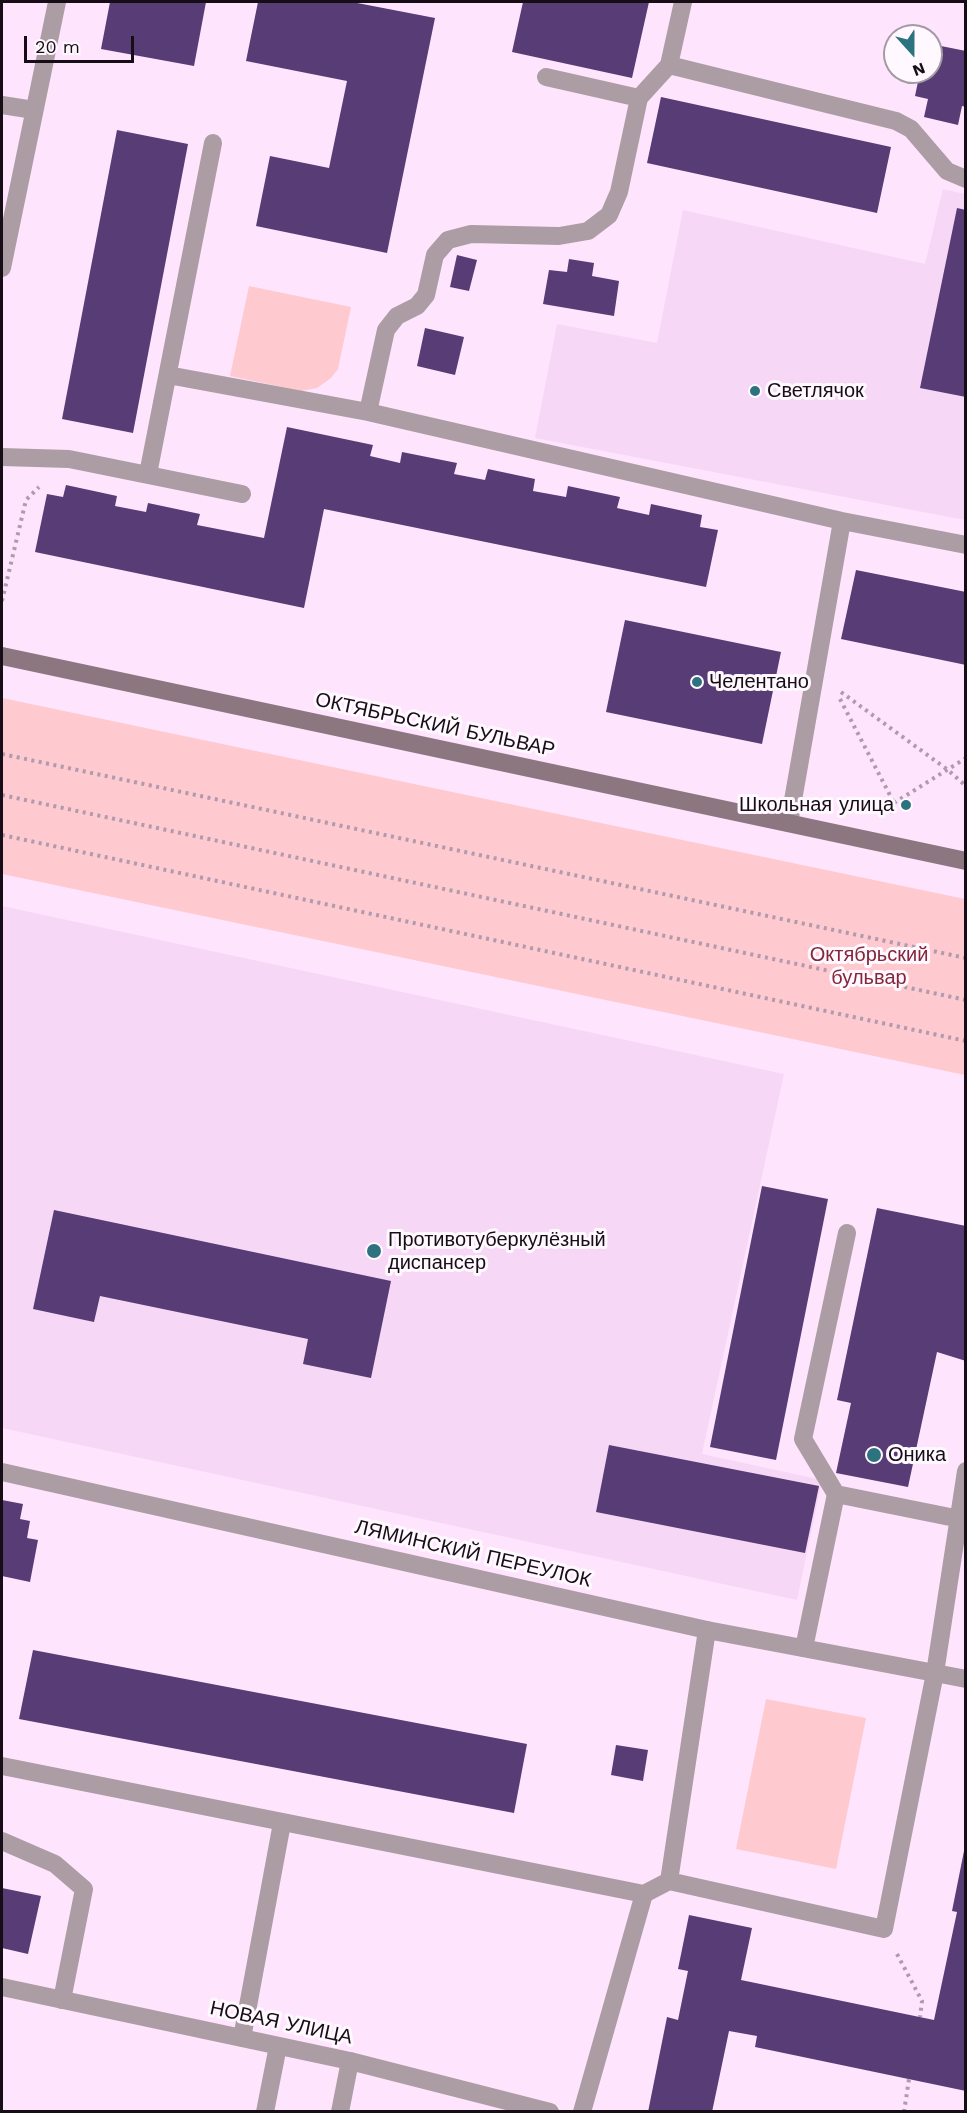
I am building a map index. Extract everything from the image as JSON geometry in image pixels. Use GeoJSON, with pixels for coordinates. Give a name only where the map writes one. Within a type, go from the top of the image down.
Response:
{"type":"FeatureCollection","features":[{"type":"Feature","properties":{"kind":"main road","name":"ОКТЯБРЬСКИЙ БУЛЬВАР"},"geometry":{"type":"LineString","coordinates":[[2,656],[966,861]]}},
{"type":"Feature","properties":{"kind":"street"},"geometry":{"type":"LineString","coordinates":[[2,268],[57,2]]}},
{"type":"Feature","properties":{"kind":"street"},"geometry":{"type":"LineString","coordinates":[[368,412],[387,330],[397,316],[417,306],[426,295],[435,255],[448,240],[471,234],[559,236],[588,231],[609,215],[619,192],[639,98],[669,65],[683,2]]}},
{"type":"Feature","properties":{"kind":"street"},"geometry":{"type":"LineString","coordinates":[[669,65],[896,121],[911,129],[947,171],[966,179]]}},
{"type":"Feature","properties":{"kind":"street"},"geometry":{"type":"LineString","coordinates":[[546,77],[639,98]]}},
{"type":"Feature","properties":{"kind":"street"},"geometry":{"type":"LineString","coordinates":[[2,105],[34,110]]}},
{"type":"Feature","properties":{"kind":"street"},"geometry":{"type":"LineString","coordinates":[[148,474],[213,144]]}},
{"type":"Feature","properties":{"kind":"street"},"geometry":{"type":"LineString","coordinates":[[168,375],[368,412],[842,520],[966,545]]}},
{"type":"Feature","properties":{"kind":"street"},"geometry":{"type":"LineString","coordinates":[[2,457],[69,459],[242,494]]}},
{"type":"Feature","properties":{"kind":"street"},"geometry":{"type":"LineString","coordinates":[[789,823],[842,520]]}},
{"type":"Feature","properties":{"kind":"street"},"geometry":{"type":"LineString","coordinates":[[804,1648],[836,1494],[803,1439],[847,1233]]}},
{"type":"Feature","properties":{"kind":"street"},"geometry":{"type":"LineString","coordinates":[[2,1766],[644,1894],[669,1881],[884,1929],[935,1674],[966,1471]]}},
{"type":"Feature","properties":{"kind":"street","name":"ЛЯМИНСКИЙ ПЕРЕУЛОК"},"geometry":{"type":"LineString","coordinates":[[2,1472],[707,1630],[966,1679]]}},
{"type":"Feature","properties":{"kind":"street"},"geometry":{"type":"LineString","coordinates":[[836,1494],[960,1519]]}},
{"type":"Feature","properties":{"kind":"street"},"geometry":{"type":"LineString","coordinates":[[669,1881],[707,1630]]}},
{"type":"Feature","properties":{"kind":"street"},"geometry":{"type":"LineString","coordinates":[[242,2038],[282,1823]]}},
{"type":"Feature","properties":{"kind":"street"},"geometry":{"type":"LineString","coordinates":[[2,1841],[55,1864],[84,1889],[62,2000]]}},
{"type":"Feature","properties":{"kind":"street"},"geometry":{"type":"LineString","coordinates":[[582,2112],[644,1894]]}},
{"type":"Feature","properties":{"kind":"street","name":"НОВАЯ УЛИЦА"},"geometry":{"type":"LineString","coordinates":[[2,1987],[350,2061],[550,2112]]}},
{"type":"Feature","properties":{"kind":"street"},"geometry":{"type":"LineString","coordinates":[[265,2112],[278,2046]]}},
{"type":"Feature","properties":{"kind":"street"},"geometry":{"type":"LineString","coordinates":[[340,2112],[350,2061]]}},
{"type":"Feature","properties":{"kind":"path"},"geometry":{"type":"LineString","coordinates":[[2,601],[26,500],[47,480]]}},
{"type":"Feature","properties":{"kind":"path"},"geometry":{"type":"LineString","coordinates":[[892,814],[894,803],[834,686],[948,770],[966,786]]}},
{"type":"Feature","properties":{"kind":"path"},"geometry":{"type":"LineString","coordinates":[[2,754],[966,958]]}},
{"type":"Feature","properties":{"kind":"path"},"geometry":{"type":"LineString","coordinates":[[894,803],[966,758]]}},
{"type":"Feature","properties":{"kind":"path"},"geometry":{"type":"LineString","coordinates":[[2,795],[966,1000]]}},
{"type":"Feature","properties":{"kind":"path"},"geometry":{"type":"LineString","coordinates":[[2,835],[966,1041]]}},
{"type":"Feature","properties":{"kind":"path"},"geometry":{"type":"LineString","coordinates":[[884,1929],[922,2001],[920,2018]]}},
{"type":"Feature","properties":{"kind":"path"},"geometry":{"type":"LineString","coordinates":[[904,2112],[909,2079]]}},
{"type":"Feature","properties":{"kind":"shaded area","name":"Светлячок"},"geometry":{"type":"Polygon","coordinates":[[[943,189],[965,194],[965,520],[535,438],[557,324],[657,343],[683,210],[925,264],[943,189]]]}},
{"type":"Feature","properties":{"kind":"shaded area","name":"Противотуберкулёзный диспансер"},"geometry":{"type":"Polygon","coordinates":[[[2,906],[784,1074],[702,1454],[822,1480],[797,1600],[2,1428],[2,906]]]}},
{"type":"Feature","properties":{"kind":"green space"},"geometry":{"type":"Polygon","coordinates":[[[249,286],[351,307],[338,369],[331,378],[317,388],[301,391],[230,376],[249,286]]]}},
{"type":"Feature","properties":{"kind":"green space","name":"Октябрьский бульвар"},"geometry":{"type":"Polygon","coordinates":[[[2,698],[965,899],[965,1075],[2,874],[2,698]]]}},
{"type":"Feature","properties":{"kind":"green space"},"geometry":{"type":"Polygon","coordinates":[[[766,1699],[866,1718],[836,1869],[736,1849],[766,1699]]]}},
{"type":"Feature","properties":{"kind":"building"},"geometry":{"type":"Polygon","coordinates":[[[110,2],[206,2],[194,66],[101,49],[110,2]]]}},
{"type":"Feature","properties":{"kind":"building"},"geometry":{"type":"Polygon","coordinates":[[[258,2],[352,2],[435,18],[387,253],[256,226],[270,156],[329,168],[347,81],[246,61],[258,2]]]}},
{"type":"Feature","properties":{"kind":"building"},"geometry":{"type":"Polygon","coordinates":[[[523,2],[649,2],[632,78],[512,52],[523,2]]]}},
{"type":"Feature","properties":{"kind":"building"},"geometry":{"type":"Polygon","coordinates":[[[943,46],[966,51],[966,107],[962,106],[958,125],[924,117],[928,99],[915,96],[918,84],[943,84],[943,46]]]}},
{"type":"Feature","properties":{"kind":"building"},"geometry":{"type":"Polygon","coordinates":[[[661,97],[891,147],[877,213],[647,163],[661,97]]]}},
{"type":"Feature","properties":{"kind":"building"},"geometry":{"type":"Polygon","coordinates":[[[117,130],[188,144],[133,433],[62,419],[117,130]]]}},
{"type":"Feature","properties":{"kind":"building"},"geometry":{"type":"Polygon","coordinates":[[[957,208],[966,210],[966,397],[920,388],[957,208]]]}},
{"type":"Feature","properties":{"kind":"building"},"geometry":{"type":"Polygon","coordinates":[[[457,255],[477,260],[469,291],[450,287],[457,255]]]}},
{"type":"Feature","properties":{"kind":"building"},"geometry":{"type":"Polygon","coordinates":[[[569,259],[594,263],[592,276],[619,281],[614,316],[543,304],[549,270],[567,272],[569,259]]]}},
{"type":"Feature","properties":{"kind":"building"},"geometry":{"type":"Polygon","coordinates":[[[425,328],[464,337],[455,375],[417,366],[425,328]]]}},
{"type":"Feature","properties":{"kind":"building"},"geometry":{"type":"Polygon","coordinates":[[[287,427],[373,445],[370,456],[400,463],[402,452],[457,463],[454,474],[485,480],[488,469],[535,479],[533,491],[566,497],[568,486],[620,497],[617,508],[649,515],[651,504],[702,515],[700,527],[718,530],[706,587],[324,509],[304,608],[35,552],[47,494],[63,497],[66,485],[117,496],[115,506],[146,512],[148,503],[200,514],[197,525],[264,538],[287,427]]]}},
{"type":"Feature","properties":{"kind":"building"},"geometry":{"type":"Polygon","coordinates":[[[856,570],[966,592],[966,665],[841,639],[856,570]]]}},
{"type":"Feature","properties":{"kind":"building"},"geometry":{"type":"Polygon","coordinates":[[[625,620],[781,652],[762,744],[606,712],[625,620]]]}},
{"type":"Feature","properties":{"kind":"building"},"geometry":{"type":"Polygon","coordinates":[[[762,1186],[828,1199],[776,1460],[710,1447],[762,1186]]]}},
{"type":"Feature","properties":{"kind":"building"},"geometry":{"type":"Polygon","coordinates":[[[877,1208],[966,1226],[966,1361],[937,1352],[908,1487],[836,1473],[851,1403],[837,1400],[877,1208]]]}},
{"type":"Feature","properties":{"kind":"building"},"geometry":{"type":"Polygon","coordinates":[[[54,1210],[391,1281],[371,1378],[303,1364],[308,1339],[100,1296],[94,1322],[33,1309],[54,1210]]]}},
{"type":"Feature","properties":{"kind":"building"},"geometry":{"type":"Polygon","coordinates":[[[609,1445],[819,1486],[805,1553],[596,1512],[609,1445]]]}},
{"type":"Feature","properties":{"kind":"building"},"geometry":{"type":"Polygon","coordinates":[[[2,1500],[23,1504],[20,1519],[30,1521],[27,1538],[38,1540],[30,1582],[2,1576],[2,1500]]]}},
{"type":"Feature","properties":{"kind":"building"},"geometry":{"type":"Polygon","coordinates":[[[33,1650],[527,1744],[514,1813],[19,1719],[33,1650]]]}},
{"type":"Feature","properties":{"kind":"building"},"geometry":{"type":"Polygon","coordinates":[[[616,1745],[648,1750],[643,1781],[611,1775],[616,1745]]]}},
{"type":"Feature","properties":{"kind":"building"},"geometry":{"type":"Polygon","coordinates":[[[964,1851],[966,2091],[755,2047],[757,2036],[729,2031],[712,2112],[648,2112],[667,2017],[678,2020],[688,1971],[678,1969],[689,1915],[752,1928],[741,1980],[934,2020],[957,1912],[952,1911],[964,1851]]]}},
{"type":"Feature","properties":{"kind":"building"},"geometry":{"type":"Polygon","coordinates":[[[2,1888],[41,1896],[28,1954],[2,1948],[2,1888]]]}},
{"type":"Feature","properties":{"kind":"place","name":"Светлячок"},"geometry":{"type":"Point","coordinates":[755,391]}},
{"type":"Feature","properties":{"kind":"place","name":"Челентано"},"geometry":{"type":"Point","coordinates":[697,682]}},
{"type":"Feature","properties":{"kind":"place","name":"Школьная улица"},"geometry":{"type":"Point","coordinates":[906,805]}},
{"type":"Feature","properties":{"kind":"place","name":"Противотуберкулёзный диспансер"},"geometry":{"type":"Point","coordinates":[374,1251]}},
{"type":"Feature","properties":{"kind":"place","name":"Оника"},"geometry":{"type":"Point","coordinates":[874,1455]}}]}
